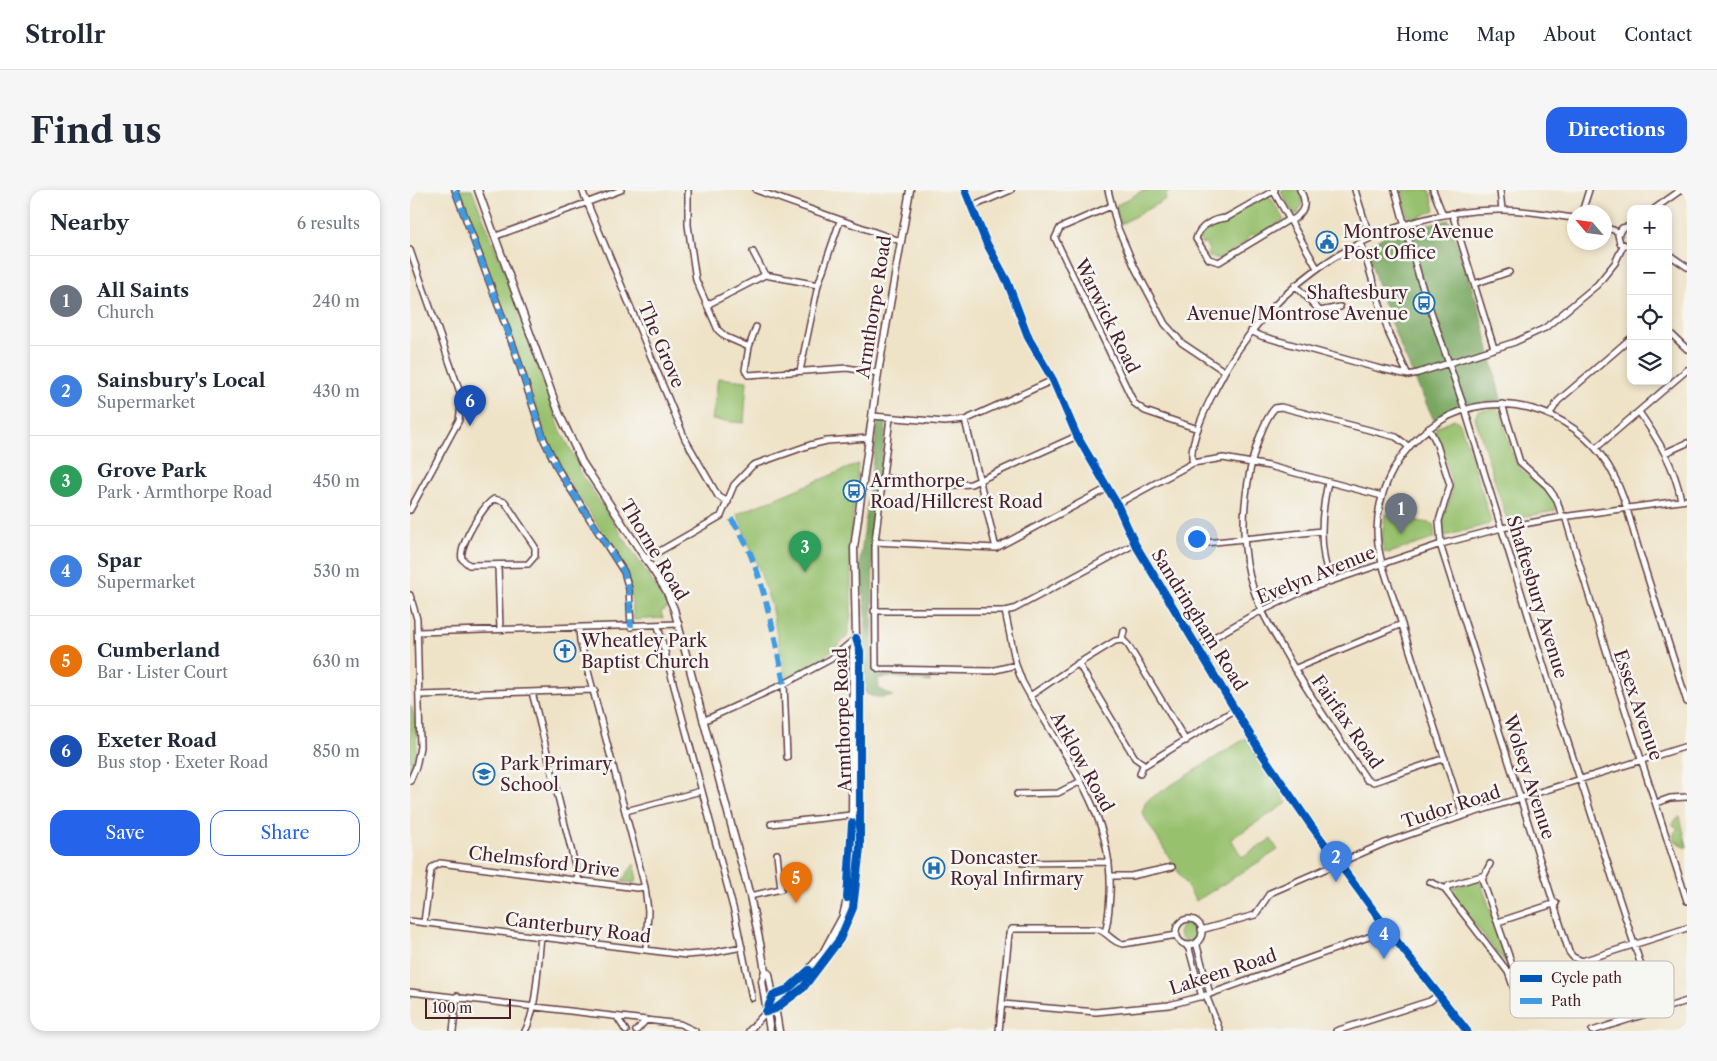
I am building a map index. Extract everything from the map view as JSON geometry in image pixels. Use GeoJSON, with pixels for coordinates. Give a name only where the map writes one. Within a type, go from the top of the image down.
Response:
{"type":"FeatureCollection","features":[{"type":"Feature","properties":{"kind":"street","name":"Thorne Road"},"geometry":{"type":"LineString","coordinates":[[455,190],[514,348],[544,440],[559,471],[624,572],[629,589],[631,627]]}},
{"type":"Feature","properties":{"kind":"street","name":"Thorne Road"},"geometry":{"type":"LineString","coordinates":[[478,190],[559,413],[573,446],[670,599],[750,896],[765,971],[762,981],[770,1031]]}},
{"type":"Feature","properties":{"kind":"street","name":"The Grove"},"geometry":{"type":"LineString","coordinates":[[582,190],[685,439],[718,496],[728,502]]}},
{"type":"Feature","properties":{"kind":"street"},"geometry":{"type":"LineString","coordinates":[[496,236],[621,190]]}},
{"type":"Feature","properties":{"kind":"street"},"geometry":{"type":"LineString","coordinates":[[688,190],[688,225],[694,273],[707,305],[722,334],[749,347]]}},
{"type":"Feature","properties":{"kind":"street"},"geometry":{"type":"LineString","coordinates":[[756,190],[900,241]]}},
{"type":"Feature","properties":{"kind":"street","name":"Armthorpe Road"},"geometry":{"type":"LineString","coordinates":[[773,995],[788,989],[806,973],[823,953],[843,916],[848,895],[852,815],[853,652],[856,638],[854,548],[878,373],[910,190]]}},
{"type":"Feature","properties":{"kind":"street","name":"Sandringham Road"},"geometry":{"type":"LineString","coordinates":[[965,190],[971,207],[1008,281],[1029,339],[1053,380],[1077,436],[1117,504],[1135,544],[1263,755],[1388,930],[1467,1031]]}},
{"type":"Feature","properties":{"kind":"street"},"geometry":{"type":"LineString","coordinates":[[971,207],[1011,190]]}},
{"type":"Feature","properties":{"kind":"street"},"geometry":{"type":"LineString","coordinates":[[1108,190],[1111,206],[1131,260],[1165,324],[1182,344],[1224,371]]}},
{"type":"Feature","properties":{"kind":"street"},"geometry":{"type":"LineString","coordinates":[[1300,190],[1304,197],[1304,206],[1300,215],[1291,220],[1219,262],[1214,262],[1206,255],[1196,239],[1203,227],[1218,219],[1226,218],[1274,190],[1291,220],[1317,268]]}},
{"type":"Feature","properties":{"kind":"street"},"geometry":{"type":"LineString","coordinates":[[1355,190],[1370,238]]}},
{"type":"Feature","properties":{"kind":"street","name":"Shaftesbury Avenue"},"geometry":{"type":"LineString","coordinates":[[1395,190],[1419,277],[1449,363],[1558,712],[1582,780],[1639,961]]}},
{"type":"Feature","properties":{"kind":"street"},"geometry":{"type":"LineString","coordinates":[[1433,190],[1443,215]]}},
{"type":"Feature","properties":{"kind":"street"},"geometry":{"type":"LineString","coordinates":[[1500,190],[1502,210]]}},
{"type":"Feature","properties":{"kind":"street"},"geometry":{"type":"LineString","coordinates":[[1584,205],[1589,190]]}},
{"type":"Feature","properties":{"kind":"street"},"geometry":{"type":"LineString","coordinates":[[1660,205],[1681,190]]}},
{"type":"Feature","properties":{"kind":"street","name":"Warwick Road"},"geometry":{"type":"LineString","coordinates":[[1111,206],[1060,228],[1055,238],[1134,403],[1145,412],[1198,429]]}},
{"type":"Feature","properties":{"kind":"street"},"geometry":{"type":"LineString","coordinates":[[1193,463],[1191,455],[1198,429],[1224,371],[1251,331],[1294,285],[1317,268],[1370,238],[1405,224],[1443,215],[1502,210],[1567,217]]}},
{"type":"Feature","properties":{"kind":"street"},"geometry":{"type":"LineString","coordinates":[[1452,214],[1494,348]]}},
{"type":"Feature","properties":{"kind":"street"},"geometry":{"type":"LineString","coordinates":[[800,371],[818,285],[840,221]]}},
{"type":"Feature","properties":{"kind":"street"},"geometry":{"type":"LineString","coordinates":[[1627,226],[1619,232],[1618,239],[1623,246],[1627,246]]}},
{"type":"Feature","properties":{"kind":"street"},"geometry":{"type":"LineString","coordinates":[[1612,229],[1619,232]]}},
{"type":"Feature","properties":{"kind":"street"},"geometry":{"type":"LineString","coordinates":[[1360,243],[1389,334],[1408,375]]}},
{"type":"Feature","properties":{"kind":"street"},"geometry":{"type":"LineString","coordinates":[[1251,331],[1261,336],[1408,375],[1535,333],[1559,318],[1587,295],[1609,272],[1623,246]]}},
{"type":"Feature","properties":{"kind":"street"},"geometry":{"type":"LineString","coordinates":[[410,250],[462,398],[459,420],[410,510]]}},
{"type":"Feature","properties":{"kind":"street"},"geometry":{"type":"LineString","coordinates":[[753,252],[765,275]]}},
{"type":"Feature","properties":{"kind":"street"},"geometry":{"type":"LineString","coordinates":[[1672,256],[1686,264]]}},
{"type":"Feature","properties":{"kind":"street"},"geometry":{"type":"LineString","coordinates":[[1474,284],[1508,272]]}},
{"type":"Feature","properties":{"kind":"street"},"geometry":{"type":"LineString","coordinates":[[707,305],[765,275],[818,285]]}},
{"type":"Feature","properties":{"kind":"street"},"geometry":{"type":"LineString","coordinates":[[1294,285],[1320,311],[1340,307]]}},
{"type":"Feature","properties":{"kind":"street"},"geometry":{"type":"LineString","coordinates":[[756,327],[749,347],[745,370],[748,375],[847,368],[878,373]]}},
{"type":"Feature","properties":{"kind":"street"},"geometry":{"type":"LineString","coordinates":[[1672,335],[1687,349]]}},
{"type":"Feature","properties":{"kind":"street"},"geometry":{"type":"LineString","coordinates":[[1550,414],[1558,400],[1629,340]]}},
{"type":"Feature","properties":{"kind":"street"},"geometry":{"type":"LineString","coordinates":[[1596,448],[1687,370]]}},
{"type":"Feature","properties":{"kind":"street"},"geometry":{"type":"LineString","coordinates":[[872,416],[945,422],[965,420],[1053,380]]}},
{"type":"Feature","properties":{"kind":"street"},"geometry":{"type":"LineString","coordinates":[[1463,816],[1383,562],[1377,530],[1382,496],[1395,464],[1408,446],[1429,428],[1464,410],[1502,404],[1523,406],[1550,414],[1573,427],[1596,448],[1617,482],[1687,702]]}},
{"type":"Feature","properties":{"kind":"street","name":"Essex Avenue"},"geometry":{"type":"LineString","coordinates":[[1502,404],[1520,462],[1547,486],[1557,500],[1563,516],[1687,902]]}},
{"type":"Feature","properties":{"kind":"street","name":"Fairfax Road"},"geometry":{"type":"LineString","coordinates":[[1408,446],[1396,437],[1278,406],[1272,410],[1252,462],[1246,492],[1244,538],[1253,589],[1261,611],[1294,669],[1367,780],[1374,782],[1445,758]]}},
{"type":"Feature","properties":{"kind":"street"},"geometry":{"type":"LineString","coordinates":[[1639,412],[1665,453],[1684,500]]}},
{"type":"Feature","properties":{"kind":"street","name":"Armthorpe Road"},"geometry":{"type":"LineString","coordinates":[[890,418],[875,542],[874,611],[876,667],[992,671],[1016,664]]}},
{"type":"Feature","properties":{"kind":"street"},"geometry":{"type":"LineString","coordinates":[[965,420],[996,548]]}},
{"type":"Feature","properties":{"kind":"street","name":"Wolsey Avenue"},"geometry":{"type":"LineString","coordinates":[[1429,428],[1436,442],[1450,485],[1439,521],[1441,544],[1570,952],[1578,960],[1634,945]]}},
{"type":"Feature","properties":{"kind":"street"},"geometry":{"type":"LineString","coordinates":[[882,478],[954,485],[980,482],[1077,436]]}},
{"type":"Feature","properties":{"kind":"street"},"geometry":{"type":"LineString","coordinates":[[646,559],[721,516],[730,493],[740,476],[753,465],[771,457],[827,441],[869,438]]}},
{"type":"Feature","properties":{"kind":"street"},"geometry":{"type":"LineString","coordinates":[[1665,453],[1687,443]]}},
{"type":"Feature","properties":{"kind":"street"},"geometry":{"type":"LineString","coordinates":[[1117,504],[1193,463],[1223,458],[1252,462],[1382,496]]}},
{"type":"Feature","properties":{"kind":"street"},"geometry":{"type":"LineString","coordinates":[[1328,482],[1324,500],[1322,530],[1324,557],[1331,581]]}},
{"type":"Feature","properties":{"kind":"street"},"geometry":{"type":"LineString","coordinates":[[875,542],[996,548],[1108,488]]}},
{"type":"Feature","properties":{"kind":"street"},"geometry":{"type":"LineString","coordinates":[[494,499],[505,502],[536,551],[533,560],[528,564],[498,566],[469,565],[464,563],[460,554],[485,505],[494,499]]}},
{"type":"Feature","properties":{"kind":"street","name":"Evelyn Avenue"},"geometry":{"type":"LineString","coordinates":[[1197,647],[1261,611],[1331,581],[1441,544],[1502,528],[1563,516],[1684,500]]}},
{"type":"Feature","properties":{"kind":"street"},"geometry":{"type":"LineString","coordinates":[[1205,543],[1322,530]]}},
{"type":"Feature","properties":{"kind":"street"},"geometry":{"type":"LineString","coordinates":[[874,611],[1005,611],[1024,605],[1135,544]]}},
{"type":"Feature","properties":{"kind":"street"},"geometry":{"type":"LineString","coordinates":[[498,566],[500,629]]}},
{"type":"Feature","properties":{"kind":"street"},"geometry":{"type":"LineString","coordinates":[[410,595],[418,619],[419,696],[419,756],[410,781]]}},
{"type":"Feature","properties":{"kind":"street","name":"Arklow Road"},"geometry":{"type":"LineString","coordinates":[[1005,611],[1016,664],[1030,696],[1094,805],[1104,833],[1111,876],[1109,916],[1105,932]]}},
{"type":"Feature","properties":{"kind":"street"},"geometry":{"type":"LineString","coordinates":[[418,632],[631,627],[678,624]]}},
{"type":"Feature","properties":{"kind":"street"},"geometry":{"type":"LineString","coordinates":[[1294,669],[1402,624]]}},
{"type":"Feature","properties":{"kind":"street"},"geometry":{"type":"LineString","coordinates":[[658,626],[742,947],[752,998]]}},
{"type":"Feature","properties":{"kind":"street"},"geometry":{"type":"LineString","coordinates":[[579,628],[580,641],[595,690],[645,887],[648,911],[646,950]]}},
{"type":"Feature","properties":{"kind":"street"},"geometry":{"type":"LineString","coordinates":[[1122,640],[1124,631]]}},
{"type":"Feature","properties":{"kind":"street"},"geometry":{"type":"LineString","coordinates":[[703,721],[784,684],[831,659],[856,638]]}},
{"type":"Feature","properties":{"kind":"street","name":"Armthorpe Road"},"geometry":{"type":"LineString","coordinates":[[766,1012],[775,1009],[804,988],[828,956],[850,919],[858,877],[860,814],[860,651],[856,638]]}},
{"type":"Feature","properties":{"kind":"street"},"geometry":{"type":"LineString","coordinates":[[1030,696],[1078,663],[1115,641],[1122,640],[1128,644],[1186,741]]}},
{"type":"Feature","properties":{"kind":"street"},"geometry":{"type":"LineString","coordinates":[[1078,663],[1135,758],[1143,765]]}},
{"type":"Feature","properties":{"kind":"street"},"geometry":{"type":"LineString","coordinates":[[784,684],[787,757]]}},
{"type":"Feature","properties":{"kind":"street"},"geometry":{"type":"LineString","coordinates":[[419,696],[595,690]]}},
{"type":"Feature","properties":{"kind":"street"},"geometry":{"type":"LineString","coordinates":[[532,692],[579,881]]}},
{"type":"Feature","properties":{"kind":"street"},"geometry":{"type":"LineString","coordinates":[[1143,765],[1149,764],[1236,709]]}},
{"type":"Feature","properties":{"kind":"street","name":"Tudor Road"},"geometry":{"type":"LineString","coordinates":[[1201,930],[1255,915],[1270,893],[1385,843],[1463,816],[1687,746]]}},
{"type":"Feature","properties":{"kind":"street"},"geometry":{"type":"LineString","coordinates":[[1140,774],[1143,765]]}},
{"type":"Feature","properties":{"kind":"street"},"geometry":{"type":"LineString","coordinates":[[1017,794],[1058,793],[1081,781]]}},
{"type":"Feature","properties":{"kind":"street"},"geometry":{"type":"LineString","coordinates":[[626,811],[701,791]]}},
{"type":"Feature","properties":{"kind":"street"},"geometry":{"type":"LineString","coordinates":[[1656,803],[1670,798],[1687,797]]}},
{"type":"Feature","properties":{"kind":"street"},"geometry":{"type":"LineString","coordinates":[[771,824],[860,814]]}},
{"type":"Feature","properties":{"kind":"street"},"geometry":{"type":"LineString","coordinates":[[750,896],[781,889],[777,854]]}},
{"type":"Feature","properties":{"kind":"street"},"geometry":{"type":"LineString","coordinates":[[1022,862],[1109,862]]}},
{"type":"Feature","properties":{"kind":"street","name":"Chelmsford Drive"},"geometry":{"type":"LineString","coordinates":[[424,922],[431,870],[436,864],[645,887]]}},
{"type":"Feature","properties":{"kind":"street"},"geometry":{"type":"LineString","coordinates":[[1490,864],[1483,878],[1498,922],[1510,967]]}},
{"type":"Feature","properties":{"kind":"street"},"geometry":{"type":"LineString","coordinates":[[1111,876],[1130,876],[1172,867]]}},
{"type":"Feature","properties":{"kind":"street"},"geometry":{"type":"LineString","coordinates":[[1446,889],[1478,876],[1483,878]]}},
{"type":"Feature","properties":{"kind":"street"},"geometry":{"type":"LineString","coordinates":[[1430,882],[1446,889],[1447,893],[1510,970]]}},
{"type":"Feature","properties":{"kind":"street"},"geometry":{"type":"LineString","coordinates":[[1498,922],[1556,903]]}},
{"type":"Feature","properties":{"kind":"street"},"geometry":{"type":"LineString","coordinates":[[1206,996],[1197,946],[1201,930],[1194,921],[1185,920],[1178,925],[1176,935],[1189,948],[1206,996],[1220,1031]]}},
{"type":"Feature","properties":{"kind":"street","name":"Canterbury Road"},"geometry":{"type":"LineString","coordinates":[[410,921],[646,950],[698,954],[742,947]]}},
{"type":"Feature","properties":{"kind":"street"},"geometry":{"type":"LineString","coordinates":[[1634,945],[1687,928]]}},
{"type":"Feature","properties":{"kind":"street"},"geometry":{"type":"LineString","coordinates":[[999,1031],[1009,934],[1012,929],[1097,929],[1105,932],[1116,942],[1123,944],[1176,935]]}},
{"type":"Feature","properties":{"kind":"street","name":"Lakeen Road"},"geometry":{"type":"LineString","coordinates":[[1002,1004],[1076,1011],[1111,1012],[1169,1005],[1206,996],[1388,930]]}},
{"type":"Feature","properties":{"kind":"street"},"geometry":{"type":"LineString","coordinates":[[525,1031],[532,1006],[541,937]]}},
{"type":"Feature","properties":{"kind":"street"},"geometry":{"type":"LineString","coordinates":[[1186,944],[1198,941]]}},
{"type":"Feature","properties":{"kind":"street","name":"Thorne Road"},"geometry":{"type":"LineString","coordinates":[[765,971],[769,974],[779,1031]]}},
{"type":"Feature","properties":{"kind":"street"},"geometry":{"type":"LineString","coordinates":[[410,992],[458,996],[680,1024],[695,1031]]}},
{"type":"Feature","properties":{"kind":"street"},"geometry":{"type":"LineString","coordinates":[[749,1031],[766,1012],[773,995]]}},
{"type":"Feature","properties":{"kind":"street"},"geometry":{"type":"LineString","coordinates":[[1336,1031],[1430,1001],[1438,995]]}},
{"type":"Feature","properties":{"kind":"street"},"geometry":{"type":"LineString","coordinates":[[454,1031],[458,996]]}},
{"type":"Feature","properties":{"kind":"street"},"geometry":{"type":"LineString","coordinates":[[1674,1005],[1687,1001]]}},
{"type":"Feature","properties":{"kind":"street"},"geometry":{"type":"LineString","coordinates":[[617,1017],[626,1031]]}},
{"type":"Feature","properties":{"kind":"street"},"geometry":{"type":"LineString","coordinates":[[1592,1031],[1634,1018]]}},
{"type":"Feature","properties":{"kind":"street"},"geometry":{"type":"LineString","coordinates":[[636,1031],[646,1020]]}},
{"type":"Feature","properties":{"kind":"green space"},"geometry":{"type":"Polygon","coordinates":[[[457,190],[472,190],[508,280],[560,429],[579,466],[578,469],[668,605],[669,607],[661,612],[663,618],[634,620],[629,580],[623,564],[567,478],[548,442],[491,276],[457,190]]]}},
{"type":"Feature","properties":{"kind":"green space"},"geometry":{"type":"Polygon","coordinates":[[[1144,190],[1173,190],[1166,194],[1166,199],[1121,224],[1115,206],[1144,190]]]}},
{"type":"Feature","properties":{"kind":"green space"},"geometry":{"type":"Polygon","coordinates":[[[1282,190],[1298,190],[1302,202],[1298,214],[1294,214],[1281,192],[1282,190]]]}},
{"type":"Feature","properties":{"kind":"green space"},"geometry":{"type":"Polygon","coordinates":[[[1402,190],[1430,190],[1435,210],[1412,220],[1408,218],[1402,190]]]}},
{"type":"Feature","properties":{"kind":"green space"},"geometry":{"type":"Polygon","coordinates":[[[1269,195],[1284,220],[1256,237],[1253,234],[1247,238],[1247,241],[1220,259],[1209,257],[1207,252],[1209,250],[1205,243],[1202,244],[1199,240],[1203,230],[1269,195]]]}},
{"type":"Feature","properties":{"kind":"green space"},"geometry":{"type":"Polygon","coordinates":[[[1449,220],[1480,312],[1501,400],[1466,406],[1434,420],[1387,313],[1367,246],[1394,231],[1449,220]]]}},
{"type":"Feature","properties":{"kind":"green space"},"geometry":{"type":"Polygon","coordinates":[[[718,378],[747,381],[744,423],[712,420],[718,378]]]}},
{"type":"Feature","properties":{"kind":"green space"},"geometry":{"type":"Polygon","coordinates":[[[1496,408],[1501,413],[1517,464],[1548,492],[1556,505],[1555,511],[1511,519],[1506,517],[1475,417],[1478,411],[1496,408]]]}},
{"type":"Feature","properties":{"kind":"green space"},"geometry":{"type":"Polygon","coordinates":[[[1454,419],[1460,423],[1491,521],[1489,524],[1445,536],[1442,528],[1450,499],[1451,487],[1446,462],[1435,432],[1437,427],[1454,419]]]}},
{"type":"Feature","properties":{"kind":"green space"},"geometry":{"type":"Polygon","coordinates":[[[878,421],[885,421],[886,425],[873,530],[872,661],[874,670],[930,673],[930,682],[893,677],[878,678],[879,689],[893,696],[874,697],[864,692],[866,614],[860,562],[878,421]]]}},
{"type":"Feature","properties":{"kind":"green space"},"geometry":{"type":"Polygon","coordinates":[[[858,464],[851,529],[851,616],[847,637],[816,664],[786,680],[771,605],[737,514],[858,464]]]}},
{"type":"Feature","properties":{"kind":"green space"},"geometry":{"type":"Polygon","coordinates":[[[1385,514],[1433,524],[1435,536],[1433,539],[1389,553],[1384,552],[1382,538],[1385,514]]]}},
{"type":"Feature","properties":{"kind":"green space"},"geometry":{"type":"Polygon","coordinates":[[[411,706],[414,714],[417,740],[415,757],[410,773],[411,706]]]}},
{"type":"Feature","properties":{"kind":"green space"},"geometry":{"type":"Polygon","coordinates":[[[1246,738],[1287,803],[1231,839],[1242,857],[1271,839],[1278,850],[1196,901],[1142,813],[1146,801],[1246,738]]]}},
{"type":"Feature","properties":{"kind":"green space"},"geometry":{"type":"Polygon","coordinates":[[[1680,816],[1687,847],[1673,839],[1674,833],[1678,828],[1673,825],[1673,822],[1680,816]]]}},
{"type":"Feature","properties":{"kind":"green space"},"geometry":{"type":"Polygon","coordinates":[[[634,864],[637,881],[633,883],[621,882],[634,864]]]}},
{"type":"Feature","properties":{"kind":"green space"},"geometry":{"type":"Polygon","coordinates":[[[1480,880],[1509,964],[1507,965],[1449,892],[1452,888],[1480,880]]]}},
{"type":"Feature","properties":{"kind":"green space"},"geometry":{"type":"Polygon","coordinates":[[[1189,922],[1196,925],[1199,932],[1196,939],[1189,942],[1182,939],[1179,932],[1182,925],[1189,922]]]}},
{"type":"Feature","properties":{"kind":"marked path"},"geometry":{"type":"LineString","coordinates":[[455,190],[514,348],[544,440],[559,471],[624,572],[629,589],[631,627]]}},
{"type":"Feature","properties":{"kind":"marked path"},"geometry":{"type":"LineString","coordinates":[[731,519],[741,535],[758,575],[771,621],[784,684]]}},
{"type":"Feature","properties":{"kind":"cycle path"},"geometry":{"type":"LineString","coordinates":[[965,190],[986,242],[1007,281],[1029,339],[1053,380],[1077,436],[1117,504],[1135,544],[1260,751],[1310,824],[1388,930],[1467,1031]]}},
{"type":"Feature","properties":{"kind":"cycle path"},"geometry":{"type":"LineString","coordinates":[[766,1012],[775,1009],[803,988],[840,939],[853,908],[860,848],[860,651],[856,638]]}},
{"type":"Feature","properties":{"kind":"cycle path"},"geometry":{"type":"LineString","coordinates":[[847,898],[852,823]]}},
{"type":"Feature","properties":{"kind":"cycle path"},"geometry":{"type":"LineString","coordinates":[[766,1012],[773,995],[788,989],[809,970]]}},
{"type":"Feature","properties":{"kind":"place","name":"Montrose Avenue Post Office"},"geometry":{"type":"Point","coordinates":[1327,242]}},
{"type":"Feature","properties":{"kind":"place","name":"Shaftesbury Avenue/Montrose Avenue"},"geometry":{"type":"Point","coordinates":[1424,303]}},
{"type":"Feature","properties":{"kind":"place","name":"Exeter Road"},"geometry":{"type":"Point","coordinates":[470,426]}},
{"type":"Feature","properties":{"kind":"place","name":"Armthorpe Road/Hillcrest Road"},"geometry":{"type":"Point","coordinates":[854,491]}},
{"type":"Feature","properties":{"kind":"place","name":"All Saints"},"geometry":{"type":"Point","coordinates":[1401,534]}},
{"type":"Feature","properties":{"kind":"place","name":"Grove Park"},"geometry":{"type":"Point","coordinates":[805,572]}},
{"type":"Feature","properties":{"kind":"place","name":"Wheatley Park Baptist Church"},"geometry":{"type":"Point","coordinates":[565,651]}},
{"type":"Feature","properties":{"kind":"place","name":"Park Primary School"},"geometry":{"type":"Point","coordinates":[484,774]}},
{"type":"Feature","properties":{"kind":"place","name":"Doncaster Royal Infirmary"},"geometry":{"type":"Point","coordinates":[934,868]}},
{"type":"Feature","properties":{"kind":"place","name":"Sainsbury's Local"},"geometry":{"type":"Point","coordinates":[1336,882]}},
{"type":"Feature","properties":{"kind":"place","name":"Cumberland"},"geometry":{"type":"Point","coordinates":[796,903]}},
{"type":"Feature","properties":{"kind":"place","name":"Spar"},"geometry":{"type":"Point","coordinates":[1384,959]}}]}
